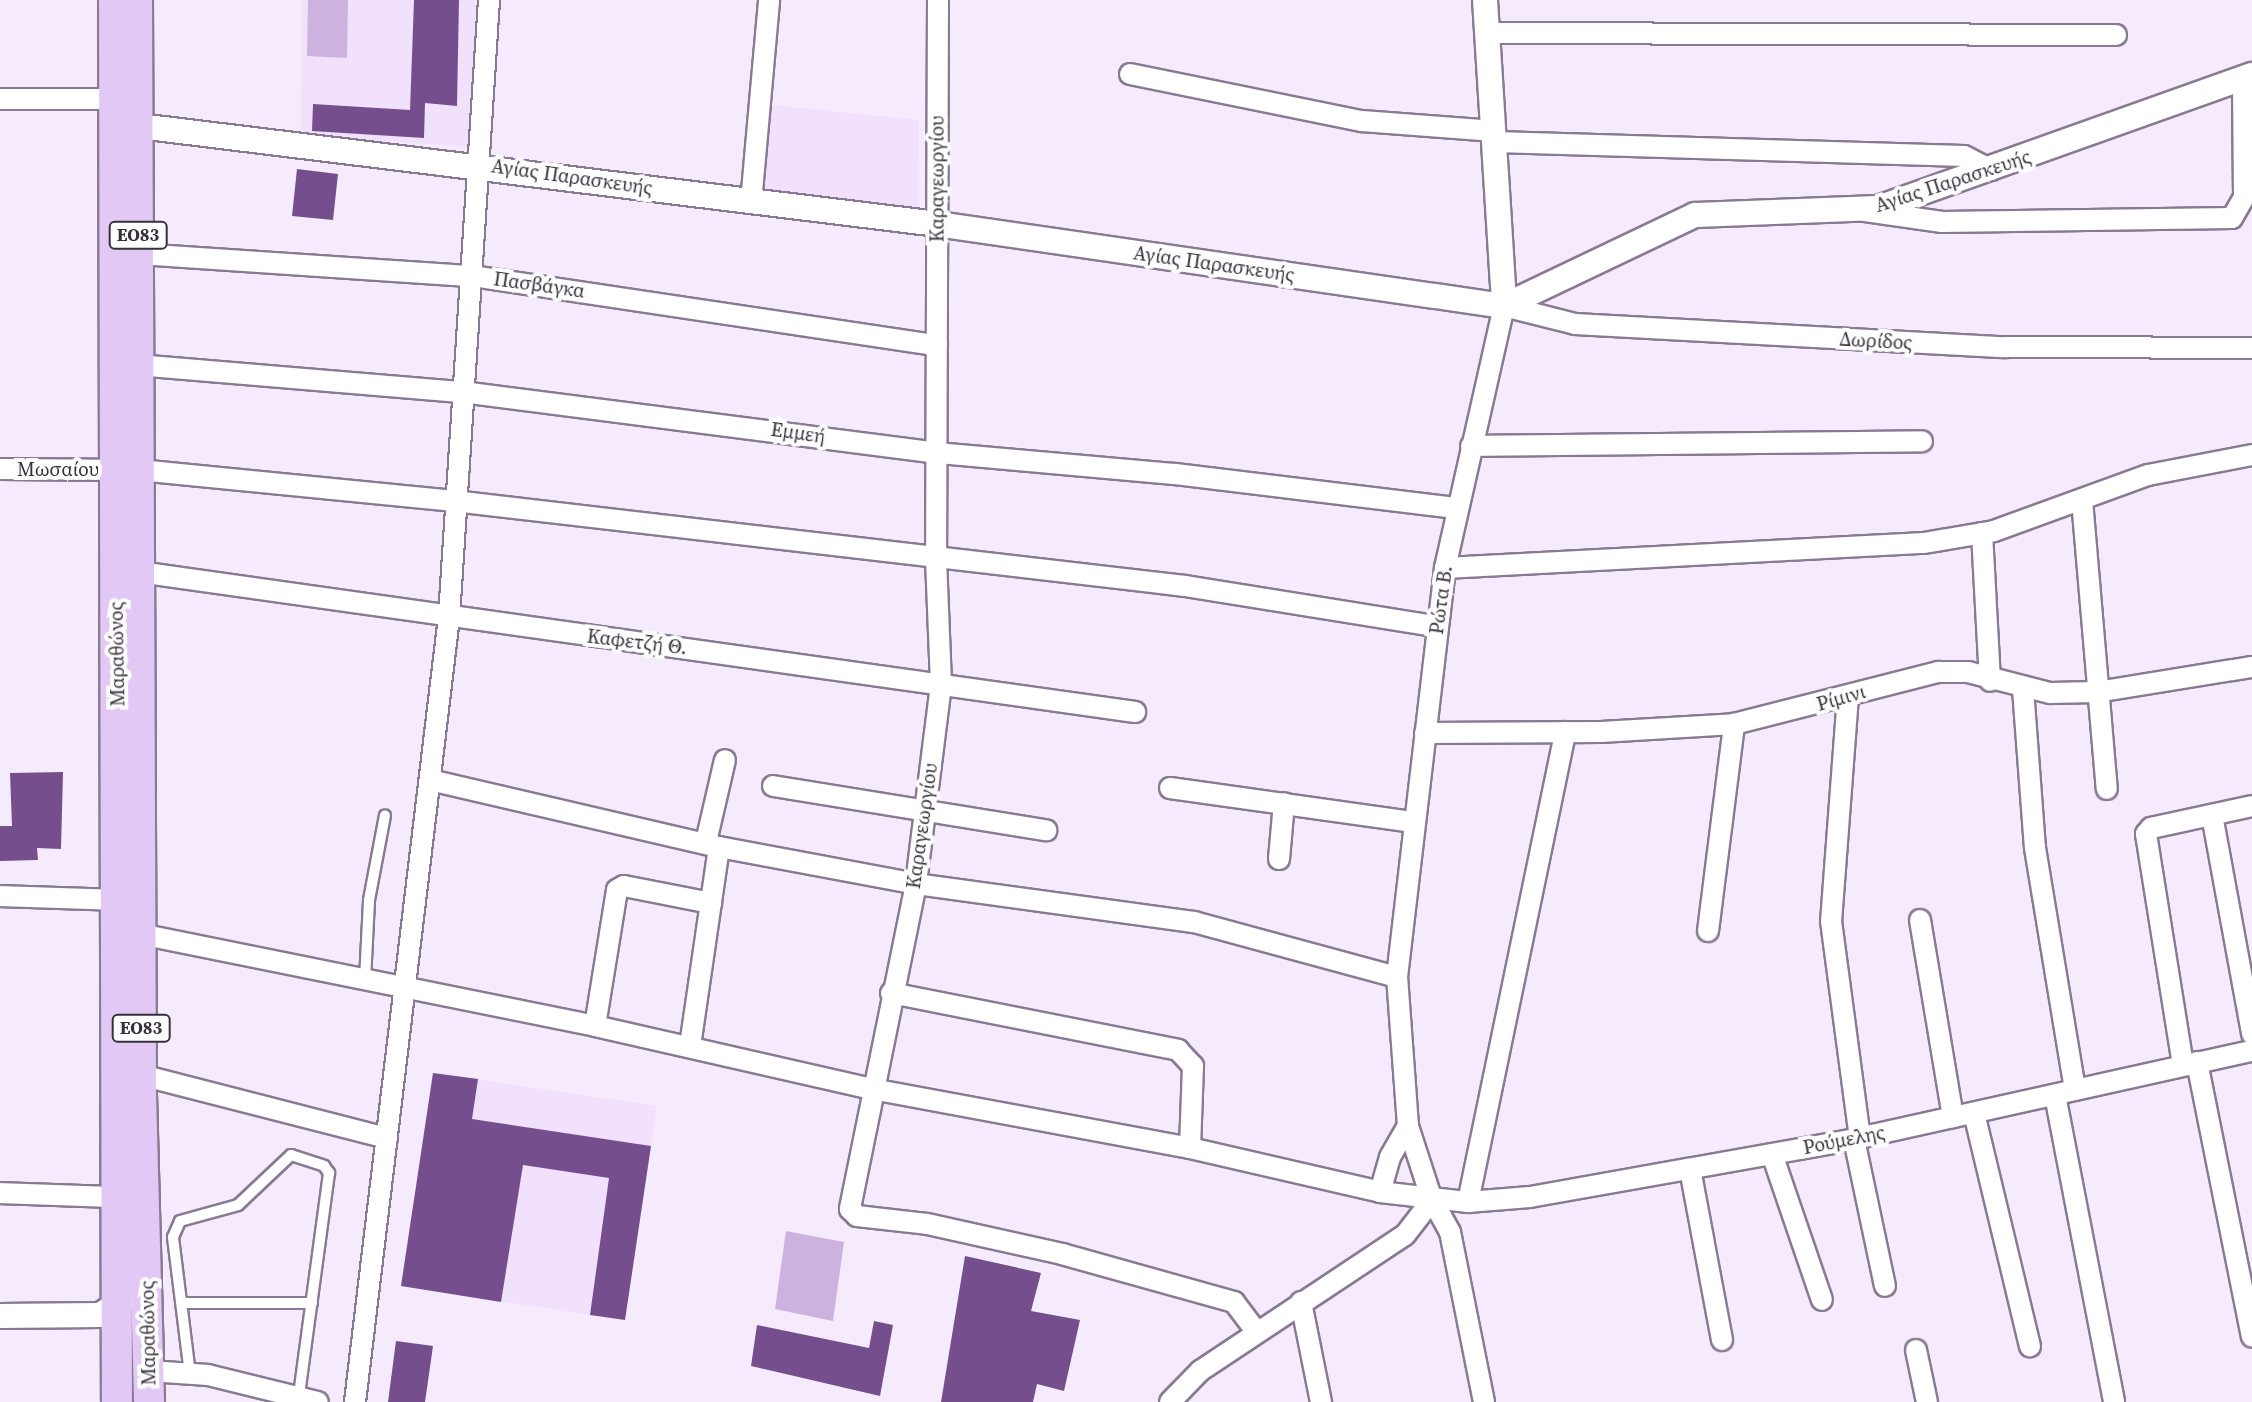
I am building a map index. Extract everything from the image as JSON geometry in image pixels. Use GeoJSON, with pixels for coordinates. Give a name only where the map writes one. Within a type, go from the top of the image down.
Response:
{"type":"FeatureCollection","features":[{"type":"Feature","properties":{"kind":"main road","name":"Μαραθώνος"},"geometry":{"type":"LineString","coordinates":[[114,0],[138,254],[138,365],[128,469],[139,572],[141,1075],[149,1402]]}},
{"type":"Feature","properties":{"kind":"main road","name":"Μαραθώνος"},"geometry":{"type":"LineString","coordinates":[[117,1402],[118,900],[128,469],[123,116],[137,0]]}},
{"type":"Feature","properties":{"kind":"street"},"geometry":{"type":"LineString","coordinates":[[355,1402],[407,992],[449,617],[454,501],[473,276],[489,0]]}},
{"type":"Feature","properties":{"kind":"street"},"geometry":{"type":"LineString","coordinates":[[751,203],[769,0]]}},
{"type":"Feature","properties":{"kind":"street","name":"Καραγεωργίου"},"geometry":{"type":"LineString","coordinates":[[938,0],[936,559],[941,685],[916,884],[848,1201],[857,1216],[972,1232],[1234,1302],[1257,1332]]}},
{"type":"Feature","properties":{"kind":"street","name":"Ρώτα Β."},"geometry":{"type":"LineString","coordinates":[[1484,1402],[1450,1232],[1432,1200],[1408,1126],[1397,977],[1412,822],[1445,568],[1456,508],[1504,306],[1485,0]]}},
{"type":"Feature","properties":{"kind":"street"},"geometry":{"type":"LineString","coordinates":[[1488,33],[2116,35]]}},
{"type":"Feature","properties":{"kind":"street"},"geometry":{"type":"LineString","coordinates":[[1130,74],[1362,121],[1495,136],[1964,156],[1992,170]]}},
{"type":"Feature","properties":{"kind":"street"},"geometry":{"type":"LineString","coordinates":[[1861,210],[1942,222],[2232,218],[2244,197],[2248,77]]}},
{"type":"Feature","properties":{"kind":"street","name":"Αγίας Παρασκευής"},"geometry":{"type":"LineString","coordinates":[[123,116],[751,203],[937,224],[1504,306],[1695,215],[1861,210],[1992,170],[2248,77]]}},
{"type":"Feature","properties":{"kind":"street"},"geometry":{"type":"LineString","coordinates":[[0,99],[123,116]]}},
{"type":"Feature","properties":{"kind":"street","name":"Πασβάγκα"},"geometry":{"type":"LineString","coordinates":[[138,254],[473,276],[937,345]]}},
{"type":"Feature","properties":{"kind":"street","name":"Δωρίδος"},"geometry":{"type":"LineString","coordinates":[[1504,306],[1575,324],[2006,347],[2252,348]]}},
{"type":"Feature","properties":{"kind":"street","name":"Εμμεή"},"geometry":{"type":"LineString","coordinates":[[138,365],[462,392],[938,453],[1175,474],[1456,508]]}},
{"type":"Feature","properties":{"kind":"street"},"geometry":{"type":"LineString","coordinates":[[1471,446],[1922,441]]}},
{"type":"Feature","properties":{"kind":"street"},"geometry":{"type":"LineString","coordinates":[[1445,568],[1924,543],[1982,533],[2148,475],[2252,455]]}},
{"type":"Feature","properties":{"kind":"street","name":"Μωσαίου"},"geometry":{"type":"LineString","coordinates":[[0,469],[128,469],[454,501],[1185,586],[1436,626]]}},
{"type":"Feature","properties":{"kind":"street"},"geometry":{"type":"LineString","coordinates":[[2082,500],[2107,789]]}},
{"type":"Feature","properties":{"kind":"street"},"geometry":{"type":"LineString","coordinates":[[1982,533],[1990,681]]}},
{"type":"Feature","properties":{"kind":"street","name":"Καφετζή Θ."},"geometry":{"type":"LineString","coordinates":[[139,572],[1135,712]]}},
{"type":"Feature","properties":{"kind":"street","name":"Ρίμινι"},"geometry":{"type":"LineString","coordinates":[[1425,733],[1565,732],[1734,724],[1938,672],[1968,672],[2023,689],[2097,692],[2252,667]]}},
{"type":"Feature","properties":{"kind":"street"},"geometry":{"type":"LineString","coordinates":[[2023,689],[2035,848],[2065,1093],[2114,1402]]}},
{"type":"Feature","properties":{"kind":"street"},"geometry":{"type":"LineString","coordinates":[[1848,696],[1831,921],[1857,1138],[1885,1286]]}},
{"type":"Feature","properties":{"kind":"street"},"geometry":{"type":"LineString","coordinates":[[1708,931],[1734,724]]}},
{"type":"Feature","properties":{"kind":"street"},"geometry":{"type":"LineString","coordinates":[[1468,1202],[1565,732]]}},
{"type":"Feature","properties":{"kind":"street"},"geometry":{"type":"LineString","coordinates":[[690,1046],[711,903],[712,844],[725,760]]}},
{"type":"Feature","properties":{"kind":"street"},"geometry":{"type":"LineString","coordinates":[[430,780],[712,844],[916,884],[1194,922],[1397,977]]}},
{"type":"Feature","properties":{"kind":"street"},"geometry":{"type":"LineString","coordinates":[[773,786],[1046,830]]}},
{"type":"Feature","properties":{"kind":"street"},"geometry":{"type":"LineString","coordinates":[[1170,788],[1412,822]]}},
{"type":"Feature","properties":{"kind":"street"},"geometry":{"type":"LineString","coordinates":[[1279,859],[1284,803]]}},
{"type":"Feature","properties":{"kind":"street"},"geometry":{"type":"LineString","coordinates":[[2252,806],[2151,828],[2144,843],[2190,1063],[2249,1308],[2252,1337]]}},
{"type":"Feature","properties":{"kind":"street"},"geometry":{"type":"LineString","coordinates":[[2212,815],[2252,1034]]}},
{"type":"Feature","properties":{"kind":"street"},"geometry":{"type":"LineString","coordinates":[[595,1026],[617,890],[624,886],[711,903]]}},
{"type":"Feature","properties":{"kind":"street"},"geometry":{"type":"LineString","coordinates":[[0,896],[118,900]]}},
{"type":"Feature","properties":{"kind":"street"},"geometry":{"type":"LineString","coordinates":[[1920,920],[1953,1117]]}},
{"type":"Feature","properties":{"kind":"street","name":"Ρούμελης"},"geometry":{"type":"LineString","coordinates":[[140,934],[365,980],[407,992],[690,1046],[872,1089],[1190,1148],[1380,1192],[1468,1202],[1690,1169],[1857,1138],[2252,1051]]}},
{"type":"Feature","properties":{"kind":"street"},"geometry":{"type":"LineString","coordinates":[[891,993],[1178,1050],[1193,1066],[1190,1148]]}},
{"type":"Feature","properties":{"kind":"street"},"geometry":{"type":"LineString","coordinates":[[141,1075],[387,1138]]}},
{"type":"Feature","properties":{"kind":"street"},"geometry":{"type":"LineString","coordinates":[[1974,1113],[2030,1346]]}},
{"type":"Feature","properties":{"kind":"street"},"geometry":{"type":"LineString","coordinates":[[1380,1192],[1390,1157],[1408,1126]]}},
{"type":"Feature","properties":{"kind":"street"},"geometry":{"type":"LineString","coordinates":[[1772,1154],[1822,1300]]}},
{"type":"Feature","properties":{"kind":"street"},"geometry":{"type":"LineString","coordinates":[[1690,1169],[1722,1340]]}},
{"type":"Feature","properties":{"kind":"street"},"geometry":{"type":"LineString","coordinates":[[0,1193],[116,1197]]}},
{"type":"Feature","properties":{"kind":"street"},"geometry":{"type":"LineString","coordinates":[[1170,1402],[1200,1371],[1405,1235],[1432,1200]]}},
{"type":"Feature","properties":{"kind":"street","name":"Μαραθώνος"},"geometry":{"type":"LineString","coordinates":[[116,1307],[133,1291],[148,1264]]}},
{"type":"Feature","properties":{"kind":"street"},"geometry":{"type":"LineString","coordinates":[[1301,1302],[1321,1402]]}},
{"type":"Feature","properties":{"kind":"street"},"geometry":{"type":"LineString","coordinates":[[0,1316],[93,1316],[116,1307]]}},
{"type":"Feature","properties":{"kind":"street"},"geometry":{"type":"LineString","coordinates":[[1916,1350],[1927,1402]]}},
{"type":"Feature","properties":{"kind":"street"},"geometry":{"type":"LineString","coordinates":[[149,1371],[190,1374],[309,1399]]}},
{"type":"Feature","properties":{"kind":"lane"},"geometry":{"type":"LineString","coordinates":[[365,980],[369,900],[385,815]]}},
{"type":"Feature","properties":{"kind":"lane"},"geometry":{"type":"LineString","coordinates":[[190,1374],[173,1237],[180,1221],[238,1205],[291,1155],[324,1166],[329,1173],[312,1303],[309,1399]]}},
{"type":"Feature","properties":{"kind":"lane"},"geometry":{"type":"LineString","coordinates":[[182,1303],[312,1303]]}},
{"type":"Feature","properties":{"kind":"shaded area"},"geometry":{"type":"Polygon","coordinates":[[[302,0],[476,0],[472,147],[301,135],[302,0]]]}},
{"type":"Feature","properties":{"kind":"shaded area"},"geometry":{"type":"Polygon","coordinates":[[[308,0],[348,0],[347,58],[307,56],[308,0]]]}},
{"type":"Feature","properties":{"kind":"shaded area"},"geometry":{"type":"Polygon","coordinates":[[[771,105],[919,120],[918,209],[763,191],[771,105]]]}},
{"type":"Feature","properties":{"kind":"shaded area"},"geometry":{"type":"Polygon","coordinates":[[[433,1073],[657,1106],[625,1320],[401,1286],[433,1073]]]}},
{"type":"Feature","properties":{"kind":"shaded area"},"geometry":{"type":"Polygon","coordinates":[[[786,1231],[844,1242],[833,1321],[775,1309],[786,1231]]]}},
{"type":"Feature","properties":{"kind":"building"},"geometry":{"type":"Polygon","coordinates":[[[414,0],[459,0],[457,106],[425,103],[424,138],[312,131],[313,104],[410,110],[414,0]]]}},
{"type":"Feature","properties":{"kind":"building"},"geometry":{"type":"Polygon","coordinates":[[[297,169],[338,174],[333,220],[292,216],[297,169]]]}},
{"type":"Feature","properties":{"kind":"building"},"geometry":{"type":"Polygon","coordinates":[[[63,772],[61,849],[37,848],[38,860],[0,861],[0,826],[12,826],[10,773],[63,772]]]}},
{"type":"Feature","properties":{"kind":"building"},"geometry":{"type":"Polygon","coordinates":[[[433,1073],[478,1079],[472,1119],[651,1146],[625,1320],[590,1315],[609,1178],[523,1165],[501,1302],[401,1286],[433,1073]]]}},
{"type":"Feature","properties":{"kind":"building"},"geometry":{"type":"Polygon","coordinates":[[[965,1256],[1041,1273],[1031,1311],[1080,1320],[1064,1391],[1037,1384],[1033,1402],[941,1402],[965,1256]]]}},
{"type":"Feature","properties":{"kind":"building"},"geometry":{"type":"Polygon","coordinates":[[[874,1321],[893,1325],[880,1396],[751,1366],[757,1325],[869,1348],[874,1321]]]}},
{"type":"Feature","properties":{"kind":"building"},"geometry":{"type":"Polygon","coordinates":[[[396,1341],[433,1346],[425,1402],[388,1402],[396,1341]]]}}]}
